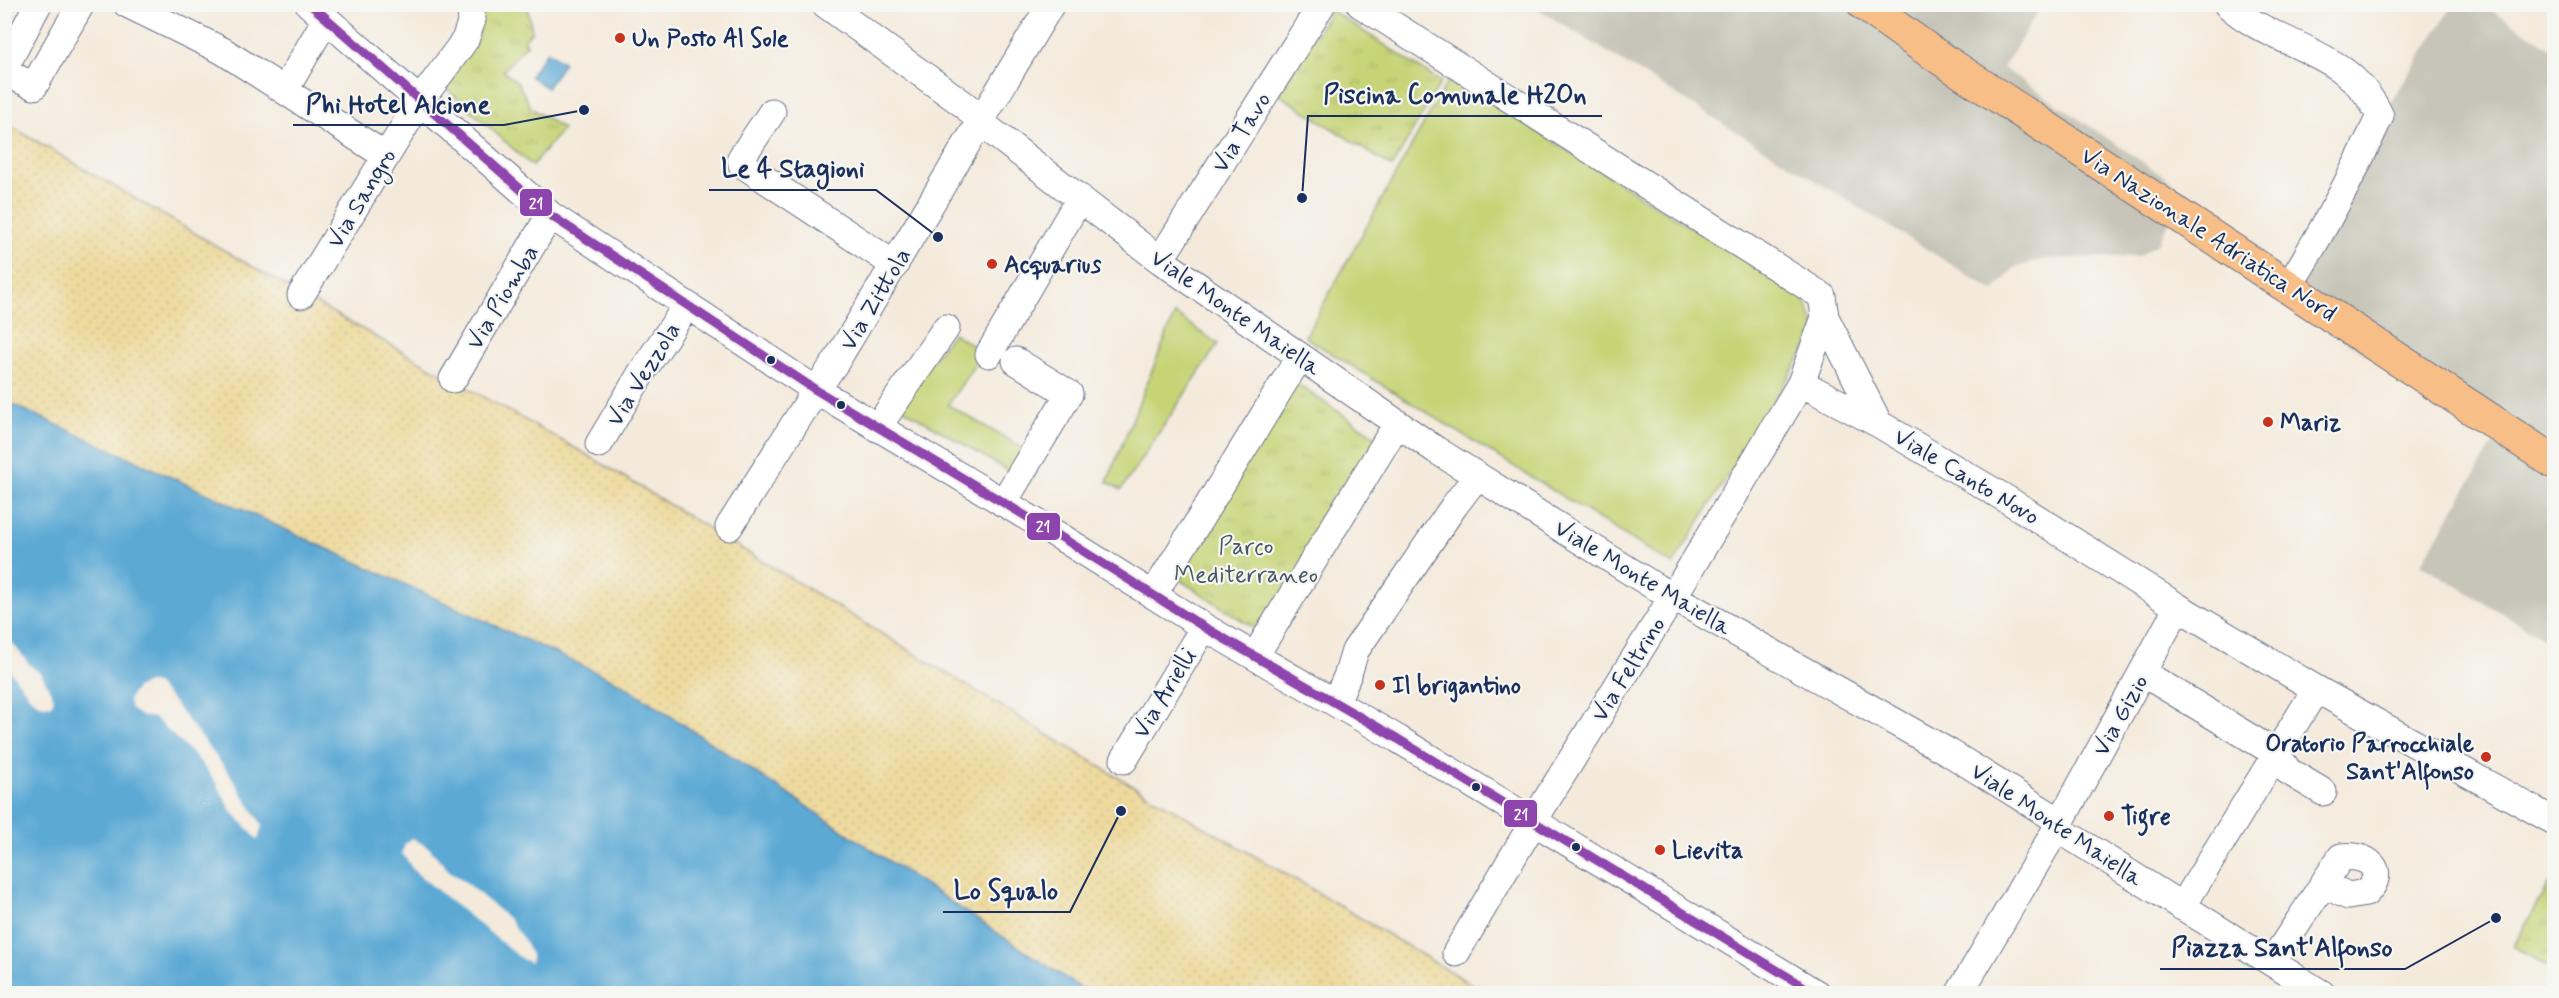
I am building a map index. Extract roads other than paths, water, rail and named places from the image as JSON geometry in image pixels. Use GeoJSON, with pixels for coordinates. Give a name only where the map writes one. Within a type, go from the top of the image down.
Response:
{"type":"FeatureCollection","features":[{"type":"Feature","properties":{"kind":"main road","name":"Via Nazionale Adriatica Nord"},"geometry":{"type":"LineString","coordinates":[[1864,4],[1925,48],[2554,462]]}},
{"type":"Feature","properties":{"kind":"street"},"geometry":{"type":"LineString","coordinates":[[38,4],[11,40],[4,70],[34,86],[81,4]]}},
{"type":"Feature","properties":{"kind":"street"},"geometry":{"type":"LineString","coordinates":[[127,4],[223,51],[386,156]]}},
{"type":"Feature","properties":{"kind":"street","name":"Via Sangro"},"geometry":{"type":"LineString","coordinates":[[306,287],[420,101],[465,40],[471,20],[470,4]]}},
{"type":"Feature","properties":{"kind":"street","name":"Viale Monte Maiella"},"geometry":{"type":"LineString","coordinates":[[825,4],[966,106],[981,123],[1160,260],[1397,424],[1610,560],[1950,753],[2182,907],[2322,993]]}},
{"type":"Feature","properties":{"kind":"street","name":"Via Zittola"},"geometry":{"type":"LineString","coordinates":[[729,527],[816,390],[836,363],[1051,4]]}},
{"type":"Feature","properties":{"kind":"street","name":"Via Tavo"},"geometry":{"type":"LineString","coordinates":[[1160,260],[1322,4]]}},
{"type":"Feature","properties":{"kind":"street","name":"Viale Canto Novo"},"geometry":{"type":"LineString","coordinates":[[1360,4],[1822,296],[1825,317],[1879,423],[2316,689],[2554,821]]}},
{"type":"Feature","properties":{"kind":"street"},"geometry":{"type":"LineString","coordinates":[[2227,4],[2247,21],[2332,62],[2362,86],[2380,116],[2352,177],[2318,241],[2289,286]]}},
{"type":"Feature","properties":{"kind":"street"},"geometry":{"type":"LineString","coordinates":[[278,86],[317,12],[550,215],[816,390],[1204,627],[1336,702],[1817,993]]}},
{"type":"Feature","properties":{"kind":"street"},"geometry":{"type":"LineString","coordinates":[[772,112],[741,158],[742,164],[895,265]]}},
{"type":"Feature","properties":{"kind":"street"},"geometry":{"type":"LineString","coordinates":[[988,354],[1080,198]]}},
{"type":"Feature","properties":{"kind":"street","name":"Via Piomba"},"geometry":{"type":"LineString","coordinates":[[453,379],[550,215]]}},
{"type":"Feature","properties":{"kind":"street","name":"Via Vezzola"},"geometry":{"type":"LineString","coordinates":[[599,444],[642,372],[687,305]]}},
{"type":"Feature","properties":{"kind":"street","name":"Via Feltrino"},"geometry":{"type":"LineString","coordinates":[[1456,953],[1801,383],[1825,317]]}},
{"type":"Feature","properties":{"kind":"street"},"geometry":{"type":"LineString","coordinates":[[877,428],[946,328]]}},
{"type":"Feature","properties":{"kind":"street"},"geometry":{"type":"LineString","coordinates":[[1153,595],[1299,358]]}},
{"type":"Feature","properties":{"kind":"street"},"geometry":{"type":"LineString","coordinates":[[1003,503],[1069,394],[1016,361]]}},
{"type":"Feature","properties":{"kind":"street"},"geometry":{"type":"LineString","coordinates":[[1801,383],[1879,423]]}},
{"type":"Feature","properties":{"kind":"street"},"geometry":{"type":"LineString","coordinates":[[1255,656],[1397,424]]}},
{"type":"Feature","properties":{"kind":"street"},"geometry":{"type":"LineString","coordinates":[[1336,702],[1355,651],[1477,476]]}},
{"type":"Feature","properties":{"kind":"street","name":"Via Gizio"},"geometry":{"type":"LineString","coordinates":[[1959,993],[2059,825],[2178,607]]}},
{"type":"Feature","properties":{"kind":"street","name":"Via Arielli"},"geometry":{"type":"LineString","coordinates":[[1124,760],[1204,627]]}},
{"type":"Feature","properties":{"kind":"street"},"geometry":{"type":"LineString","coordinates":[[2143,674],[2277,754],[2288,771],[2323,792]]}},
{"type":"Feature","properties":{"kind":"street"},"geometry":{"type":"LineString","coordinates":[[2182,907],[2316,689]]}},
{"type":"Feature","properties":{"kind":"street"},"geometry":{"type":"LineString","coordinates":[[2272,962],[2325,885]]}},
{"type":"Feature","properties":{"kind":"water"},"geometry":{"type":"Polygon","coordinates":[[[547,51],[564,63],[547,88],[530,76],[547,51]]]}},
{"type":"Feature","properties":{"kind":"water"},"geometry":{"type":"Polygon","coordinates":[[[5,401],[622,684],[1088,993],[5,994],[5,401]]]}},
{"type":"Feature","properties":{"kind":"place","name":"Un Posto Al Sole"},"geometry":{"type":"Point","coordinates":[620,38]}},
{"type":"Feature","properties":{"kind":"place","name":"Phi Hotel Alcione"},"geometry":{"type":"Point","coordinates":[584,110]}},
{"type":"Feature","properties":{"kind":"place","name":"Piscina Comunale H2On"},"geometry":{"type":"Point","coordinates":[1302,198]}},
{"type":"Feature","properties":{"kind":"place","name":"Le 4 Stagioni"},"geometry":{"type":"Point","coordinates":[938,237]}},
{"type":"Feature","properties":{"kind":"place","name":"Acquarius"},"geometry":{"type":"Point","coordinates":[992,264]}},
{"type":"Feature","properties":{"kind":"place","name":"Mariz"},"geometry":{"type":"Point","coordinates":[2268,422]}},
{"type":"Feature","properties":{"kind":"place","name":"Il brigantino"},"geometry":{"type":"Point","coordinates":[1380,685]}},
{"type":"Feature","properties":{"kind":"place","name":"Oratorio Parrocchiale Sant'Alfonso"},"geometry":{"type":"Point","coordinates":[2486,757]}},
{"type":"Feature","properties":{"kind":"place","name":"Lo Squalo"},"geometry":{"type":"Point","coordinates":[1121,811]}},
{"type":"Feature","properties":{"kind":"place","name":"Tigre"},"geometry":{"type":"Point","coordinates":[2109,816]}},
{"type":"Feature","properties":{"kind":"place","name":"Lievita"},"geometry":{"type":"Point","coordinates":[1660,850]}},
{"type":"Feature","properties":{"kind":"place","name":"Piazza Sant'Alfonso"},"geometry":{"type":"Point","coordinates":[2496,918]}},
{"type":"Feature","properties":{"kind":"park label","name":"Parco Mediterraneo"},"geometry":{"type":"Point","coordinates":[1246,560]}}]}
